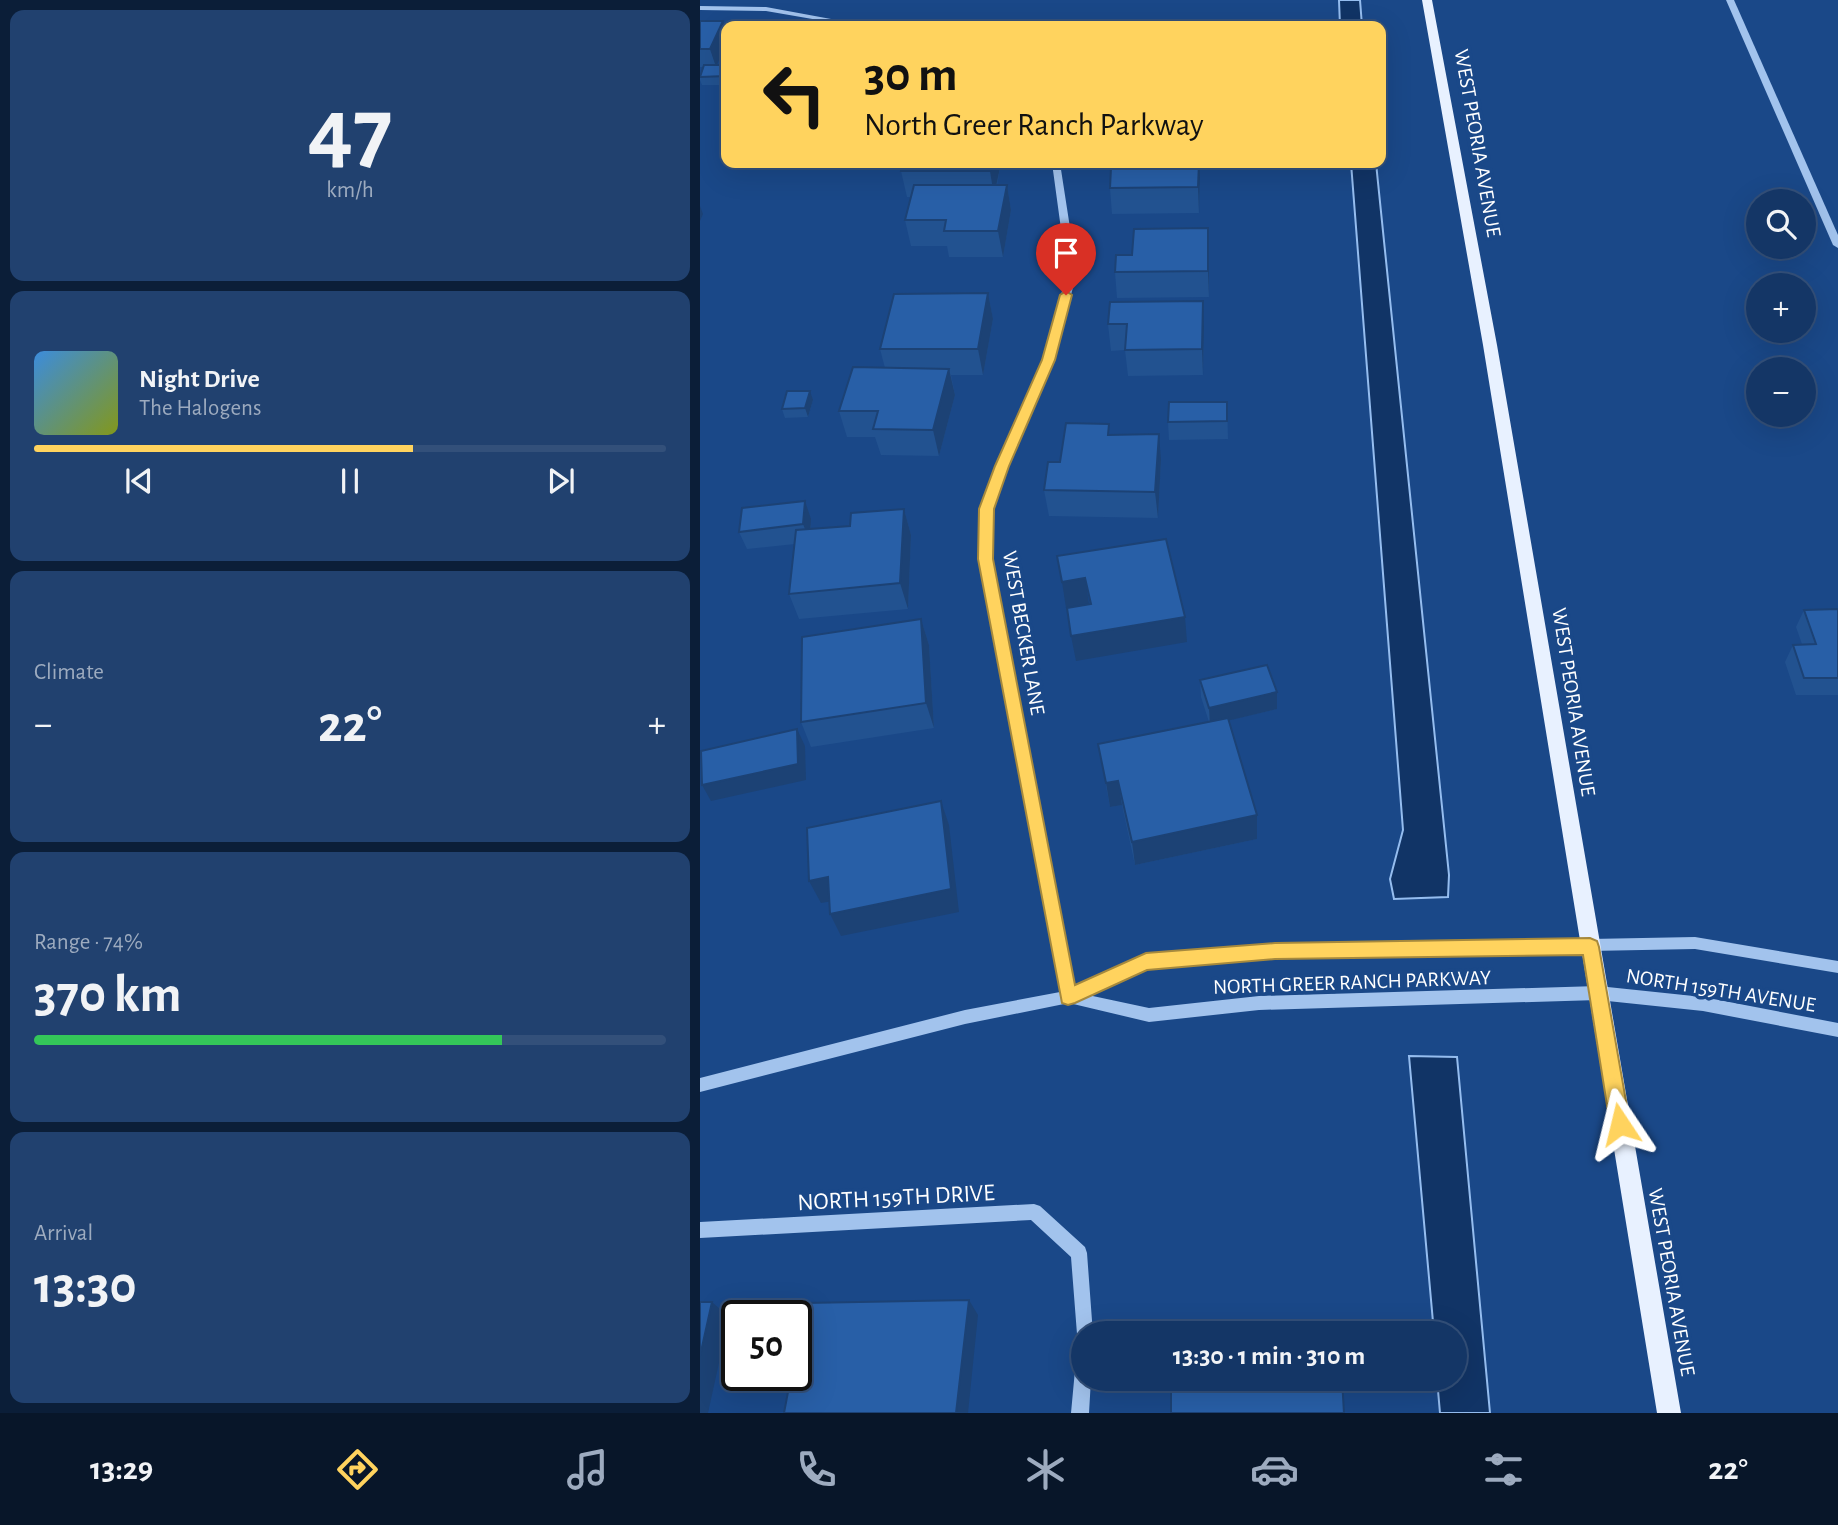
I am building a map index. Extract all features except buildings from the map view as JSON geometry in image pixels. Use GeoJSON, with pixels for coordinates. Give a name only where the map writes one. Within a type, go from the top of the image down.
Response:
{"type":"FeatureCollection","features":[{"type":"Feature","properties":{"kind":"main road","name":"WEST PEORIA AVENUE"},"geometry":{"type":"LineString","coordinates":[[1427,0],[1490,345],[1669,1413]]}},
{"type":"Feature","properties":{"kind":"street"},"geometry":{"type":"LineString","coordinates":[[1730,0],[1838,245]]}},
{"type":"Feature","properties":{"kind":"street"},"geometry":{"type":"LineString","coordinates":[[700,8],[766,9],[836,21]]}},
{"type":"Feature","properties":{"kind":"street","name":"WEST BECKER LANE"},"geometry":{"type":"LineString","coordinates":[[1057,168],[1072,273],[1048,360],[986,509],[986,559],[1068,997]]}},
{"type":"Feature","properties":{"kind":"street","name":"NORTH 159TH AVENUE"},"geometry":{"type":"LineString","coordinates":[[1590,947],[1695,943],[1838,967]]}},
{"type":"Feature","properties":{"kind":"street","name":"NORTH GREER RANCH PARKWAY"},"geometry":{"type":"LineString","coordinates":[[700,1085],[965,1017],[1068,997],[1146,962],[1275,951],[1590,947]]}},
{"type":"Feature","properties":{"kind":"street","name":"NORTH 159TH AVENUE"},"geometry":{"type":"LineString","coordinates":[[1598,993],[1703,1004],[1838,1030]]}},
{"type":"Feature","properties":{"kind":"street","name":"NORTH GREER RANCH PARKWAY"},"geometry":{"type":"LineString","coordinates":[[1068,997],[1149,1015],[1259,1003],[1598,993]]}},
{"type":"Feature","properties":{"kind":"street","name":"NORTH 159TH DRIVE"},"geometry":{"type":"LineString","coordinates":[[700,1230],[1034,1212],[1079,1253],[1084,1321]]}},
{"type":"Feature","properties":{"kind":"street"},"geometry":{"type":"LineString","coordinates":[[1080,1413],[1082,1391]]}},
{"type":"Feature","properties":{"kind":"water"},"geometry":{"type":"Polygon","coordinates":[[[1339,0],[1360,0],[1362,21],[1340,21],[1339,0]]]}},
{"type":"Feature","properties":{"kind":"water"},"geometry":{"type":"Polygon","coordinates":[[[1351,168],[1377,168],[1449,875],[1448,897],[1394,899],[1390,879],[1403,830],[1351,168]]]}},
{"type":"Feature","properties":{"kind":"water"},"geometry":{"type":"Polygon","coordinates":[[[1409,1056],[1457,1057],[1490,1413],[1440,1413],[1438,1391],[1467,1391],[1467,1321],[1433,1321],[1409,1056]]]}},
{"type":"Feature","properties":{"kind":"route"},"geometry":{"type":"LineString","coordinates":[[1066,295],[1048,360],[986,509],[986,559],[1068,997],[1146,962],[1275,951],[1590,947],[1620,1124]]}}]}
